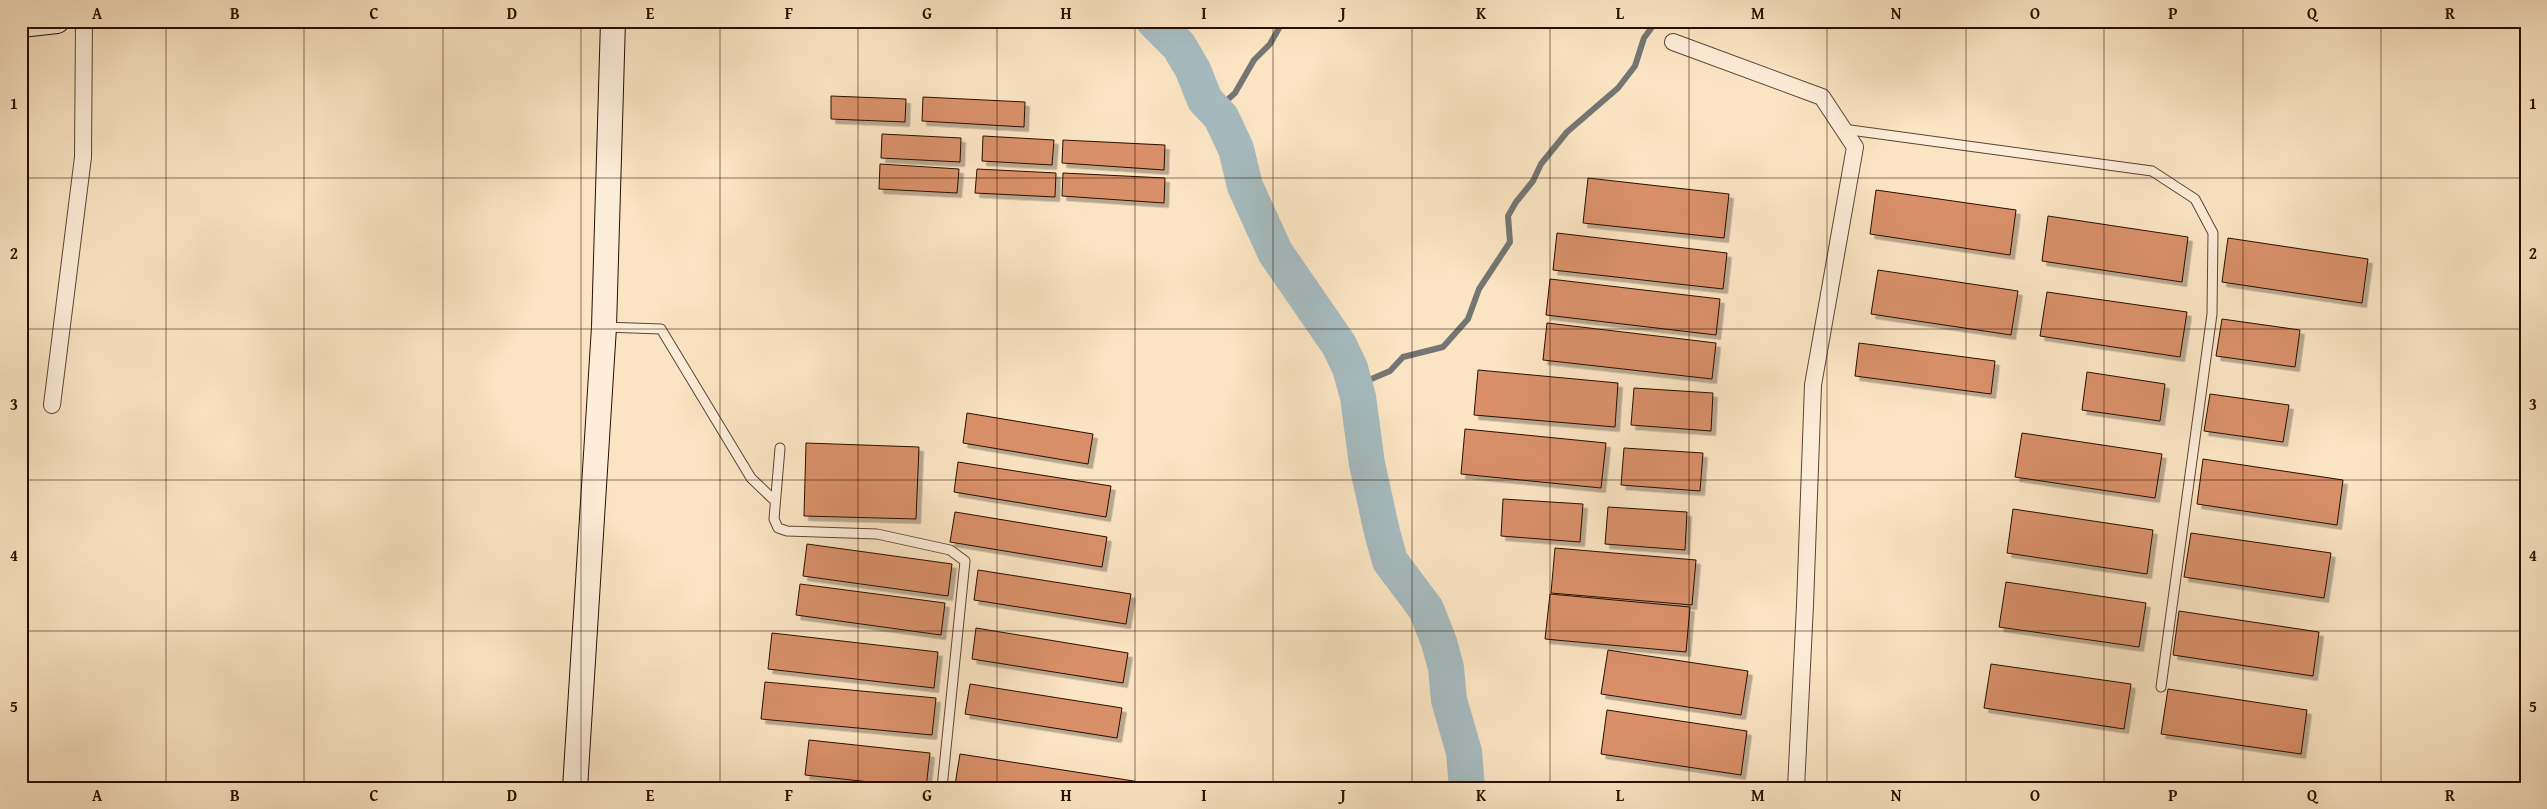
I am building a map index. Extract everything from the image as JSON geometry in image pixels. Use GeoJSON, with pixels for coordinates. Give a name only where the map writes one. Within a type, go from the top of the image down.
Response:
{"type":"FeatureCollection","features":[{"type":"Feature","properties":{"kind":"street"},"geometry":{"type":"LineString","coordinates":[[21,25],[57,21]]}},
{"type":"Feature","properties":{"kind":"street"},"geometry":{"type":"LineString","coordinates":[[52,405],[83,157],[84,21]]}},
{"type":"Feature","properties":{"kind":"street"},"geometry":{"type":"LineString","coordinates":[[575,788],[604,327],[613,21]]}},
{"type":"Feature","properties":{"kind":"street"},"geometry":{"type":"LineString","coordinates":[[1673,42],[1822,97],[1855,148],[1813,386],[1806,605],[1796,788]]}},
{"type":"Feature","properties":{"kind":"lane"},"geometry":{"type":"LineString","coordinates":[[1843,129],[2152,171],[2195,199],[2213,233],[2212,314],[2161,687]]}},
{"type":"Feature","properties":{"kind":"lane"},"geometry":{"type":"LineString","coordinates":[[604,327],[661,329],[751,478],[775,501]]}},
{"type":"Feature","properties":{"kind":"lane"},"geometry":{"type":"LineString","coordinates":[[780,448],[774,519],[778,528],[787,531],[877,534],[950,550],[965,561],[942,788]]}},
{"type":"Feature","properties":{"kind":"building"},"geometry":{"type":"Polygon","coordinates":[[[831,96],[906,99],[905,122],[831,119],[831,96]]]}},
{"type":"Feature","properties":{"kind":"building"},"geometry":{"type":"Polygon","coordinates":[[[923,97],[1025,102],[1024,127],[922,121],[923,97]]]}},
{"type":"Feature","properties":{"kind":"building"},"geometry":{"type":"Polygon","coordinates":[[[882,134],[961,138],[960,162],[881,158],[882,134]]]}},
{"type":"Feature","properties":{"kind":"building"},"geometry":{"type":"Polygon","coordinates":[[[983,136],[1054,140],[1052,165],[982,161],[983,136]]]}},
{"type":"Feature","properties":{"kind":"building"},"geometry":{"type":"Polygon","coordinates":[[[1063,140],[1165,145],[1164,170],[1062,163],[1063,140]]]}},
{"type":"Feature","properties":{"kind":"building"},"geometry":{"type":"Polygon","coordinates":[[[880,164],[959,169],[957,193],[879,189],[880,164]]]}},
{"type":"Feature","properties":{"kind":"building"},"geometry":{"type":"Polygon","coordinates":[[[977,169],[1056,173],[1055,197],[975,193],[977,169]]]}},
{"type":"Feature","properties":{"kind":"building"},"geometry":{"type":"Polygon","coordinates":[[[1063,173],[1165,178],[1164,203],[1062,196],[1063,173]]]}},
{"type":"Feature","properties":{"kind":"building"},"geometry":{"type":"Polygon","coordinates":[[[1588,178],[1729,194],[1724,238],[1583,223],[1588,178]]]}},
{"type":"Feature","properties":{"kind":"building"},"geometry":{"type":"Polygon","coordinates":[[[1876,190],[2016,210],[2010,255],[1870,234],[1876,190]]]}},
{"type":"Feature","properties":{"kind":"building"},"geometry":{"type":"Polygon","coordinates":[[[2048,216],[2188,237],[2182,282],[2042,261],[2048,216]]]}},
{"type":"Feature","properties":{"kind":"building"},"geometry":{"type":"Polygon","coordinates":[[[1557,233],[1727,253],[1723,289],[1553,270],[1557,233]]]}},
{"type":"Feature","properties":{"kind":"building"},"geometry":{"type":"Polygon","coordinates":[[[2228,238],[2368,259],[2362,303],[2222,282],[2228,238]]]}},
{"type":"Feature","properties":{"kind":"building"},"geometry":{"type":"Polygon","coordinates":[[[1878,270],[2018,291],[2011,335],[1871,314],[1878,270]]]}},
{"type":"Feature","properties":{"kind":"building"},"geometry":{"type":"Polygon","coordinates":[[[1550,279],[1720,299],[1716,335],[1546,315],[1550,279]]]}},
{"type":"Feature","properties":{"kind":"building"},"geometry":{"type":"Polygon","coordinates":[[[2047,292],[2187,312],[2180,357],[2040,336],[2047,292]]]}},
{"type":"Feature","properties":{"kind":"building"},"geometry":{"type":"Polygon","coordinates":[[[2222,319],[2300,330],[2295,367],[2216,356],[2222,319]]]}},
{"type":"Feature","properties":{"kind":"building"},"geometry":{"type":"Polygon","coordinates":[[[1547,323],[1716,343],[1712,379],[1543,360],[1547,323]]]}},
{"type":"Feature","properties":{"kind":"building"},"geometry":{"type":"Polygon","coordinates":[[[1859,343],[1995,361],[1991,394],[1855,376],[1859,343]]]}},
{"type":"Feature","properties":{"kind":"building"},"geometry":{"type":"Polygon","coordinates":[[[1478,370],[1618,383],[1615,427],[1474,415],[1478,370]]]}},
{"type":"Feature","properties":{"kind":"building"},"geometry":{"type":"Polygon","coordinates":[[[2087,372],[2165,384],[2160,421],[2082,410],[2087,372]]]}},
{"type":"Feature","properties":{"kind":"building"},"geometry":{"type":"Polygon","coordinates":[[[1634,388],[1713,393],[1711,431],[1631,425],[1634,388]]]}},
{"type":"Feature","properties":{"kind":"building"},"geometry":{"type":"Polygon","coordinates":[[[2210,394],[2289,405],[2283,442],[2204,431],[2210,394]]]}},
{"type":"Feature","properties":{"kind":"building"},"geometry":{"type":"Polygon","coordinates":[[[967,413],[1093,434],[1088,464],[963,443],[967,413]]]}},
{"type":"Feature","properties":{"kind":"building"},"geometry":{"type":"Polygon","coordinates":[[[1465,429],[1606,443],[1601,488],[1461,474],[1465,429]]]}},
{"type":"Feature","properties":{"kind":"building"},"geometry":{"type":"Polygon","coordinates":[[[2022,433],[2162,454],[2155,498],[2015,477],[2022,433]]]}},
{"type":"Feature","properties":{"kind":"building"},"geometry":{"type":"Polygon","coordinates":[[[806,443],[919,447],[916,519],[804,516],[806,443]]]}},
{"type":"Feature","properties":{"kind":"building"},"geometry":{"type":"Polygon","coordinates":[[[1624,448],[1703,453],[1700,491],[1621,485],[1624,448]]]}},
{"type":"Feature","properties":{"kind":"building"},"geometry":{"type":"Polygon","coordinates":[[[2203,459],[2343,480],[2337,525],[2197,504],[2203,459]]]}},
{"type":"Feature","properties":{"kind":"building"},"geometry":{"type":"Polygon","coordinates":[[[958,462],[1111,486],[1106,517],[954,492],[958,462]]]}},
{"type":"Feature","properties":{"kind":"building"},"geometry":{"type":"Polygon","coordinates":[[[1503,499],[1583,504],[1580,542],[1501,536],[1503,499]]]}},
{"type":"Feature","properties":{"kind":"building"},"geometry":{"type":"Polygon","coordinates":[[[1608,507],[1687,512],[1685,550],[1605,544],[1608,507]]]}},
{"type":"Feature","properties":{"kind":"building"},"geometry":{"type":"Polygon","coordinates":[[[2013,509],[2153,530],[2147,574],[2007,553],[2013,509]]]}},
{"type":"Feature","properties":{"kind":"building"},"geometry":{"type":"Polygon","coordinates":[[[955,512],[1107,537],[1102,567],[950,542],[955,512]]]}},
{"type":"Feature","properties":{"kind":"building"},"geometry":{"type":"Polygon","coordinates":[[[2191,533],[2331,553],[2324,598],[2184,577],[2191,533]]]}},
{"type":"Feature","properties":{"kind":"building"},"geometry":{"type":"Polygon","coordinates":[[[807,544],[952,564],[948,596],[803,576],[807,544]]]}},
{"type":"Feature","properties":{"kind":"building"},"geometry":{"type":"Polygon","coordinates":[[[1555,548],[1696,560],[1692,605],[1551,593],[1555,548]]]}},
{"type":"Feature","properties":{"kind":"building"},"geometry":{"type":"Polygon","coordinates":[[[978,570],[1131,594],[1126,624],[974,600],[978,570]]]}},
{"type":"Feature","properties":{"kind":"building"},"geometry":{"type":"Polygon","coordinates":[[[2006,582],[2146,603],[2139,647],[1999,627],[2006,582]]]}},
{"type":"Feature","properties":{"kind":"building"},"geometry":{"type":"Polygon","coordinates":[[[800,584],[945,603],[941,635],[796,615],[800,584]]]}},
{"type":"Feature","properties":{"kind":"building"},"geometry":{"type":"Polygon","coordinates":[[[1550,594],[1690,607],[1686,652],[1545,639],[1550,594]]]}},
{"type":"Feature","properties":{"kind":"building"},"geometry":{"type":"Polygon","coordinates":[[[2179,611],[2319,632],[2313,676],[2173,655],[2179,611]]]}},
{"type":"Feature","properties":{"kind":"building"},"geometry":{"type":"Polygon","coordinates":[[[976,628],[1128,653],[1123,683],[972,659],[976,628]]]}},
{"type":"Feature","properties":{"kind":"building"},"geometry":{"type":"Polygon","coordinates":[[[772,633],[938,652],[934,688],[768,669],[772,633]]]}},
{"type":"Feature","properties":{"kind":"building"},"geometry":{"type":"Polygon","coordinates":[[[1608,650],[1748,671],[1741,715],[1601,694],[1608,650]]]}},
{"type":"Feature","properties":{"kind":"building"},"geometry":{"type":"Polygon","coordinates":[[[1991,664],[2131,684],[2124,729],[1984,708],[1991,664]]]}},
{"type":"Feature","properties":{"kind":"building"},"geometry":{"type":"Polygon","coordinates":[[[765,682],[936,698],[932,735],[761,719],[765,682]]]}},
{"type":"Feature","properties":{"kind":"building"},"geometry":{"type":"Polygon","coordinates":[[[970,684],[1122,708],[1117,738],[965,714],[970,684]]]}},
{"type":"Feature","properties":{"kind":"building"},"geometry":{"type":"Polygon","coordinates":[[[2168,689],[2307,710],[2301,754],[2161,734],[2168,689]]]}},
{"type":"Feature","properties":{"kind":"building"},"geometry":{"type":"Polygon","coordinates":[[[1607,710],[1747,731],[1741,775],[1601,754],[1607,710]]]}},
{"type":"Feature","properties":{"kind":"building"},"geometry":{"type":"Polygon","coordinates":[[[809,740],[930,753],[926,788],[805,775],[809,740]]]}},
{"type":"Feature","properties":{"kind":"building"},"geometry":{"type":"Polygon","coordinates":[[[960,754],[1172,788],[972,788],[955,785],[960,754]]]}},
{"type":"Feature","properties":{"kind":"building"},"geometry":{"type":"Polygon","coordinates":[[[809,785],[837,788],[808,788],[809,785]]]}},
{"type":"Feature","properties":{"kind":"waterway"},"geometry":{"type":"LineString","coordinates":[[1154,21],[1179,46],[1193,70],[1205,100],[1221,117],[1236,149],[1245,186],[1275,252],[1339,345],[1350,368],[1358,397],[1367,464],[1390,561],[1426,609],[1439,642],[1446,668],[1449,700],[1464,752],[1467,788]]}},
{"type":"Feature","properties":{"kind":"waterway"},"geometry":{"type":"LineString","coordinates":[[1215,111],[1235,93],[1254,60],[1270,44],[1283,21]]}},
{"type":"Feature","properties":{"kind":"waterway"},"geometry":{"type":"LineString","coordinates":[[1355,386],[1390,371],[1403,357],[1443,347],[1468,319],[1479,289],[1510,242],[1508,216],[1516,202],[1533,181],[1541,164],[1567,132],[1618,88],[1635,66],[1644,38],[1655,23],[1659,21]]}}]}
